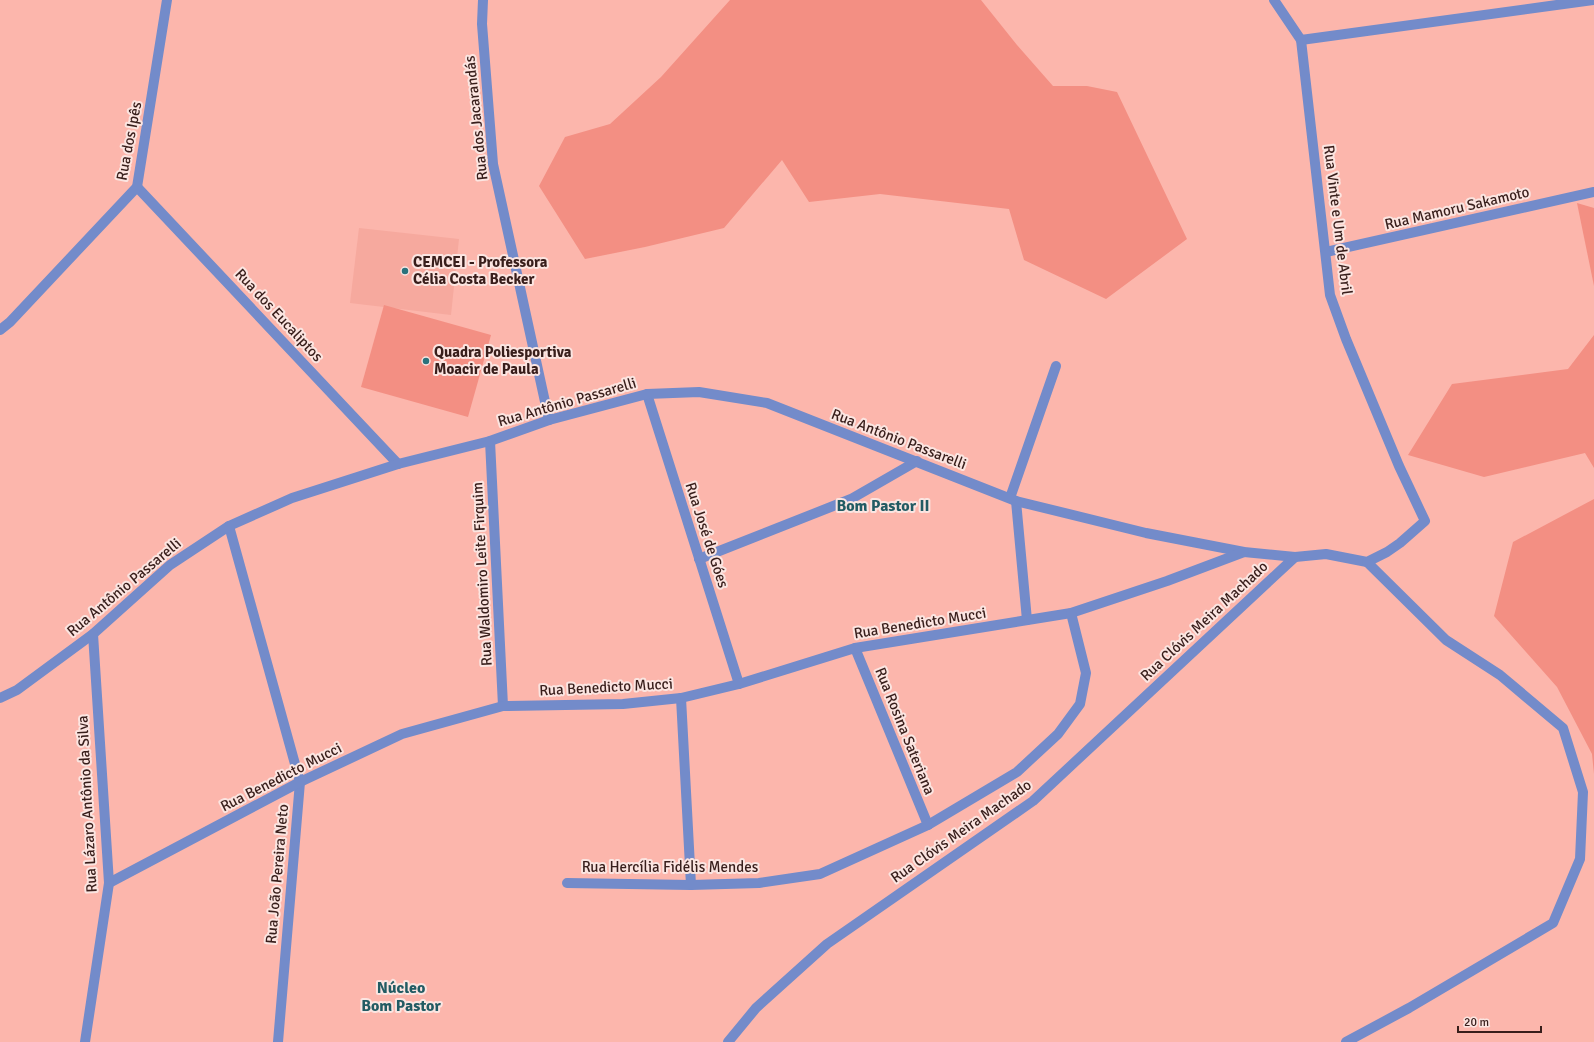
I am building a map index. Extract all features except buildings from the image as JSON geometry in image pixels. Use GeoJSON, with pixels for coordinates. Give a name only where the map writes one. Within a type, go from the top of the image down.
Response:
{"type":"FeatureCollection","features":[{"type":"Feature","properties":{"kind":"street","name":"Rua dos Ipês"},"geometry":{"type":"LineString","coordinates":[[0,330],[10,322],[137,187],[167,0]]}},
{"type":"Feature","properties":{"kind":"street","name":"Rua dos Jacarandás"},"geometry":{"type":"LineString","coordinates":[[482,0],[482,24],[493,164],[549,420]]}},
{"type":"Feature","properties":{"kind":"street","name":"Rua Vinte e Um de Abril"},"geometry":{"type":"LineString","coordinates":[[1274,0],[1301,40],[1330,295],[1346,339],[1399,466],[1425,521],[1400,543],[1368,562]]}},
{"type":"Feature","properties":{"kind":"street"},"geometry":{"type":"LineString","coordinates":[[1301,40],[1593,0]]}},
{"type":"Feature","properties":{"kind":"street","name":"Rua dos Eucaliptos"},"geometry":{"type":"LineString","coordinates":[[137,187],[398,464]]}},
{"type":"Feature","properties":{"kind":"street","name":"Rua Mamoru Sakamoto"},"geometry":{"type":"LineString","coordinates":[[1326,252],[1594,192]]}},
{"type":"Feature","properties":{"kind":"street"},"geometry":{"type":"LineString","coordinates":[[1027,620],[1013,500],[1056,366]]}},
{"type":"Feature","properties":{"kind":"street","name":"Rua Antônio Passarelli"},"geometry":{"type":"LineString","coordinates":[[0,698],[18,690],[93,634],[170,565],[229,526],[292,498],[398,464],[490,440],[549,420],[647,394],[699,392],[767,403],[1013,500],[1146,533],[1244,552],[1295,557],[1326,554],[1368,562]]}},
{"type":"Feature","properties":{"kind":"street","name":"Rua José de Góes"},"geometry":{"type":"LineString","coordinates":[[647,394],[739,684]]}},
{"type":"Feature","properties":{"kind":"street","name":"Rua Waldomiro Leite Firquim"},"geometry":{"type":"LineString","coordinates":[[490,440],[503,706]]}},
{"type":"Feature","properties":{"kind":"street"},"geometry":{"type":"LineString","coordinates":[[699,559],[850,499],[916,462]]}},
{"type":"Feature","properties":{"kind":"street","name":"Rua João Pereira Neto"},"geometry":{"type":"LineString","coordinates":[[229,526],[300,782],[278,1042]]}},
{"type":"Feature","properties":{"kind":"street","name":"Rua Benedicto Mucci"},"geometry":{"type":"LineString","coordinates":[[109,883],[300,782],[402,734],[503,706],[623,704],[681,698],[739,684],[855,648],[1071,613],[1167,581],[1244,552]]}},
{"type":"Feature","properties":{"kind":"street","name":"Rua Clóvis Meira Machado"},"geometry":{"type":"LineString","coordinates":[[728,1042],[756,1008],[827,944],[1032,801],[1295,557]]}},
{"type":"Feature","properties":{"kind":"street"},"geometry":{"type":"LineString","coordinates":[[1346,1042],[1409,1008],[1553,923],[1580,859],[1581,844],[1583,792],[1563,728],[1500,675],[1446,640],[1368,562]]}},
{"type":"Feature","properties":{"kind":"street","name":"Rua Hercília Fidélis Mendes"},"geometry":{"type":"LineString","coordinates":[[568,883],[759,883],[820,874],[928,825],[1017,772],[1058,734],[1080,704],[1086,674],[1071,613]]}},
{"type":"Feature","properties":{"kind":"street","name":"Rua Lázaro Antônio da Silva"},"geometry":{"type":"LineString","coordinates":[[85,1042],[109,883],[93,634]]}},
{"type":"Feature","properties":{"kind":"street","name":"Rua Rosina Sateriana"},"geometry":{"type":"LineString","coordinates":[[855,648],[928,825]]}},
{"type":"Feature","properties":{"kind":"street"},"geometry":{"type":"LineString","coordinates":[[681,698],[692,884]]}},
{"type":"Feature","properties":{"kind":"shaded area"},"geometry":{"type":"Polygon","coordinates":[[[730,0],[981,0],[1017,45],[1053,86],[1087,86],[1117,92],[1187,239],[1106,299],[1024,260],[1009,209],[880,194],[809,202],[782,160],[724,228],[645,247],[585,259],[539,186],[565,137],[610,124],[661,77],[730,0]]]}},
{"type":"Feature","properties":{"kind":"shaded area"},"geometry":{"type":"Polygon","coordinates":[[[1577,203],[1594,208],[1594,286],[1577,203]]]}},
{"type":"Feature","properties":{"kind":"shaded area","name":"CEMCEI - Professora Célia Costa Becker"},"geometry":{"type":"Polygon","coordinates":[[[359,228],[459,239],[451,315],[350,303],[359,228]]]}},
{"type":"Feature","properties":{"kind":"shaded area","name":"Quadra Poliesportiva Moacir de Paula"},"geometry":{"type":"Polygon","coordinates":[[[384,305],[491,335],[468,417],[361,387],[384,305]]]}},
{"type":"Feature","properties":{"kind":"shaded area"},"geometry":{"type":"Polygon","coordinates":[[[1594,335],[1594,468],[1585,453],[1484,477],[1408,455],[1452,384],[1568,369],[1594,335]]]}},
{"type":"Feature","properties":{"kind":"shaded area"},"geometry":{"type":"Polygon","coordinates":[[[1594,499],[1594,774],[1592,754],[1557,687],[1494,616],[1513,542],[1594,499]]]}},
{"type":"Feature","properties":{"kind":"place","name":"CEMCEI - Professora Célia Costa Becker"},"geometry":{"type":"Point","coordinates":[405,271]}},
{"type":"Feature","properties":{"kind":"place","name":"Quadra Poliesportiva Moacir de Paula"},"geometry":{"type":"Point","coordinates":[426,361]}},
{"type":"Feature","properties":{"kind":"district","name":"Bom Pastor II"},"geometry":{"type":"Point","coordinates":[883,506]}},
{"type":"Feature","properties":{"kind":"district","name":"Núcleo Bom Pastor"},"geometry":{"type":"Point","coordinates":[401,997]}}]}
